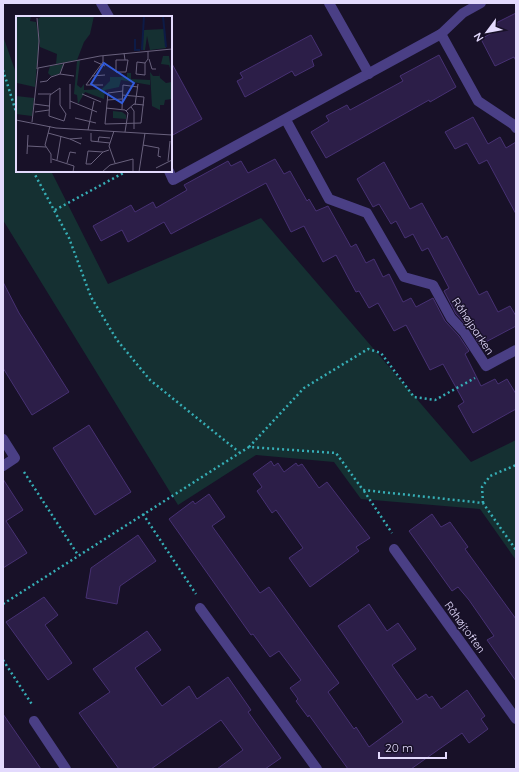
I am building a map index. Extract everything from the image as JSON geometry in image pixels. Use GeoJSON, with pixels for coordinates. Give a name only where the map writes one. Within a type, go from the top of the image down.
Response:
{"type":"FeatureCollection","features":[{"type":"Feature","properties":{"kind":"street"},"geometry":{"type":"LineString","coordinates":[[101,3],[108,16]]}},
{"type":"Feature","properties":{"kind":"street"},"geometry":{"type":"LineString","coordinates":[[329,3],[369,74]]}},
{"type":"Feature","properties":{"kind":"street"},"geometry":{"type":"LineString","coordinates":[[168,172],[172,180],[286,120],[441,34],[463,13],[481,3]]}},
{"type":"Feature","properties":{"kind":"street"},"geometry":{"type":"LineString","coordinates":[[441,34],[478,101],[514,125],[516,128]]}},
{"type":"Feature","properties":{"kind":"street","name":"Råhøjparken"},"geometry":{"type":"LineString","coordinates":[[286,120],[330,199],[367,213],[404,277],[433,286],[451,318],[464,332],[486,366],[516,350]]}},
{"type":"Feature","properties":{"kind":"street"},"geometry":{"type":"LineString","coordinates":[[3,439],[15,458],[3,466]]}},
{"type":"Feature","properties":{"kind":"street","name":"Råhøjtoften"},"geometry":{"type":"LineString","coordinates":[[394,549],[516,718]]}},
{"type":"Feature","properties":{"kind":"street"},"geometry":{"type":"LineString","coordinates":[[200,608],[317,769]]}},
{"type":"Feature","properties":{"kind":"street"},"geometry":{"type":"LineString","coordinates":[[34,720],[66,769]]}},
{"type":"Feature","properties":{"kind":"path"},"geometry":{"type":"LineString","coordinates":[[3,70],[16,112]]}},
{"type":"Feature","properties":{"kind":"path"},"geometry":{"type":"LineString","coordinates":[[34,172],[69,238],[91,296],[117,340],[150,380],[239,452]]}},
{"type":"Feature","properties":{"kind":"path"},"geometry":{"type":"LineString","coordinates":[[55,210],[126,172]]}},
{"type":"Feature","properties":{"kind":"path"},"geometry":{"type":"LineString","coordinates":[[3,604],[249,447],[304,388],[368,349],[381,353],[414,397],[435,400],[479,376],[486,366]]}},
{"type":"Feature","properties":{"kind":"path"},"geometry":{"type":"LineString","coordinates":[[249,447],[336,453],[400,545],[394,549]]}},
{"type":"Feature","properties":{"kind":"path"},"geometry":{"type":"LineString","coordinates":[[15,458],[78,555]]}},
{"type":"Feature","properties":{"kind":"path"},"geometry":{"type":"LineString","coordinates":[[516,465],[490,476],[482,487],[483,503],[516,550]]}},
{"type":"Feature","properties":{"kind":"path"},"geometry":{"type":"LineString","coordinates":[[363,490],[483,503]]}},
{"type":"Feature","properties":{"kind":"path"},"geometry":{"type":"LineString","coordinates":[[143,514],[195,590],[200,608]]}},
{"type":"Feature","properties":{"kind":"path"},"geometry":{"type":"LineString","coordinates":[[3,660],[33,704],[34,720]]}},
{"type":"Feature","properties":{"kind":"green space"},"geometry":{"type":"Polygon","coordinates":[[[3,36],[16,73],[16,172],[52,172],[108,284],[261,218],[471,462],[516,440],[516,560],[480,509],[361,499],[334,462],[256,455],[178,505],[3,220],[3,36]]]}},
{"type":"Feature","properties":{"kind":"building"},"geometry":{"type":"Polygon","coordinates":[[[516,13],[516,61],[514,57],[495,66],[481,39],[499,29],[496,23],[516,13]]]}},
{"type":"Feature","properties":{"kind":"building"},"geometry":{"type":"Polygon","coordinates":[[[311,35],[322,55],[312,60],[314,66],[295,76],[292,71],[245,97],[237,81],[243,78],[240,73],[311,35]]]}},
{"type":"Feature","properties":{"kind":"building"},"geometry":{"type":"Polygon","coordinates":[[[439,55],[456,87],[430,102],[429,100],[326,158],[311,132],[329,121],[326,116],[347,105],[350,110],[403,81],[400,76],[439,55]]]}},
{"type":"Feature","properties":{"kind":"building"},"geometry":{"type":"Polygon","coordinates":[[[172,64],[202,119],[172,135],[172,64]]]}},
{"type":"Feature","properties":{"kind":"building"},"geometry":{"type":"Polygon","coordinates":[[[473,117],[488,144],[500,137],[506,148],[516,142],[516,214],[487,160],[479,164],[467,143],[455,149],[445,132],[473,117]]]}},
{"type":"Feature","properties":{"kind":"building"},"geometry":{"type":"Polygon","coordinates":[[[275,159],[284,174],[290,171],[307,201],[309,199],[316,211],[328,206],[351,247],[356,244],[366,263],[374,259],[383,277],[389,274],[403,302],[411,298],[416,307],[433,298],[445,321],[459,336],[469,351],[465,354],[481,386],[495,379],[498,384],[507,379],[516,394],[516,409],[473,433],[458,406],[464,402],[443,364],[430,370],[406,325],[394,331],[378,303],[369,308],[359,291],[356,292],[336,255],[323,262],[304,226],[291,232],[266,183],[171,234],[164,222],[128,242],[122,230],[101,241],[93,226],[131,205],[135,212],[153,202],[156,208],[187,190],[184,185],[228,161],[231,166],[241,161],[248,173],[275,159]]]}},
{"type":"Feature","properties":{"kind":"building"},"geometry":{"type":"Polygon","coordinates":[[[384,162],[410,209],[422,203],[442,239],[447,236],[479,295],[487,291],[498,312],[510,306],[516,316],[516,326],[480,345],[469,328],[456,314],[444,291],[449,288],[428,248],[422,251],[413,234],[405,238],[396,221],[391,224],[379,204],[373,207],[357,179],[384,162]]]}},
{"type":"Feature","properties":{"kind":"building"},"geometry":{"type":"Polygon","coordinates":[[[3,282],[19,313],[69,392],[32,415],[3,368],[3,282]]]}},
{"type":"Feature","properties":{"kind":"building"},"geometry":{"type":"Polygon","coordinates":[[[89,425],[131,492],[95,515],[53,448],[89,425]]]}},
{"type":"Feature","properties":{"kind":"building"},"geometry":{"type":"Polygon","coordinates":[[[271,461],[274,466],[278,463],[284,472],[296,463],[298,466],[302,464],[319,488],[327,482],[370,538],[356,547],[359,551],[310,587],[289,558],[303,548],[276,510],[272,513],[257,491],[262,487],[253,474],[271,461]]]}},
{"type":"Feature","properties":{"kind":"building"},"geometry":{"type":"Polygon","coordinates":[[[3,479],[23,510],[6,521],[27,553],[3,568],[3,479]]]}},
{"type":"Feature","properties":{"kind":"building"},"geometry":{"type":"Polygon","coordinates":[[[209,494],[225,517],[212,526],[260,593],[269,587],[339,683],[328,692],[354,729],[356,727],[369,747],[403,722],[338,626],[369,604],[387,631],[398,623],[416,649],[392,665],[417,700],[426,694],[429,698],[432,696],[441,709],[467,690],[485,716],[481,719],[488,729],[469,743],[462,733],[411,769],[348,769],[309,715],[308,717],[296,701],[298,699],[290,688],[301,680],[279,651],[270,657],[253,634],[251,635],[169,519],[193,501],[195,504],[209,494]]]}},
{"type":"Feature","properties":{"kind":"building"},"geometry":{"type":"Polygon","coordinates":[[[432,514],[441,527],[450,522],[468,547],[465,549],[516,619],[516,681],[487,640],[494,636],[469,600],[458,587],[452,591],[409,531],[432,514]]]}},
{"type":"Feature","properties":{"kind":"building"},"geometry":{"type":"Polygon","coordinates":[[[138,535],[156,561],[120,586],[117,604],[86,598],[91,568],[138,535]]]}},
{"type":"Feature","properties":{"kind":"building"},"geometry":{"type":"Polygon","coordinates":[[[44,597],[58,615],[45,625],[72,663],[48,680],[6,622],[44,597]]]}},
{"type":"Feature","properties":{"kind":"building"},"geometry":{"type":"Polygon","coordinates":[[[147,631],[161,650],[135,668],[162,706],[189,686],[197,699],[228,677],[251,710],[248,712],[281,758],[265,769],[217,769],[243,750],[221,720],[151,769],[119,769],[79,713],[110,692],[93,669],[147,631]]]}},
{"type":"Feature","properties":{"kind":"building"},"geometry":{"type":"Polygon","coordinates":[[[3,714],[41,769],[3,769],[3,714]]]}}]}
